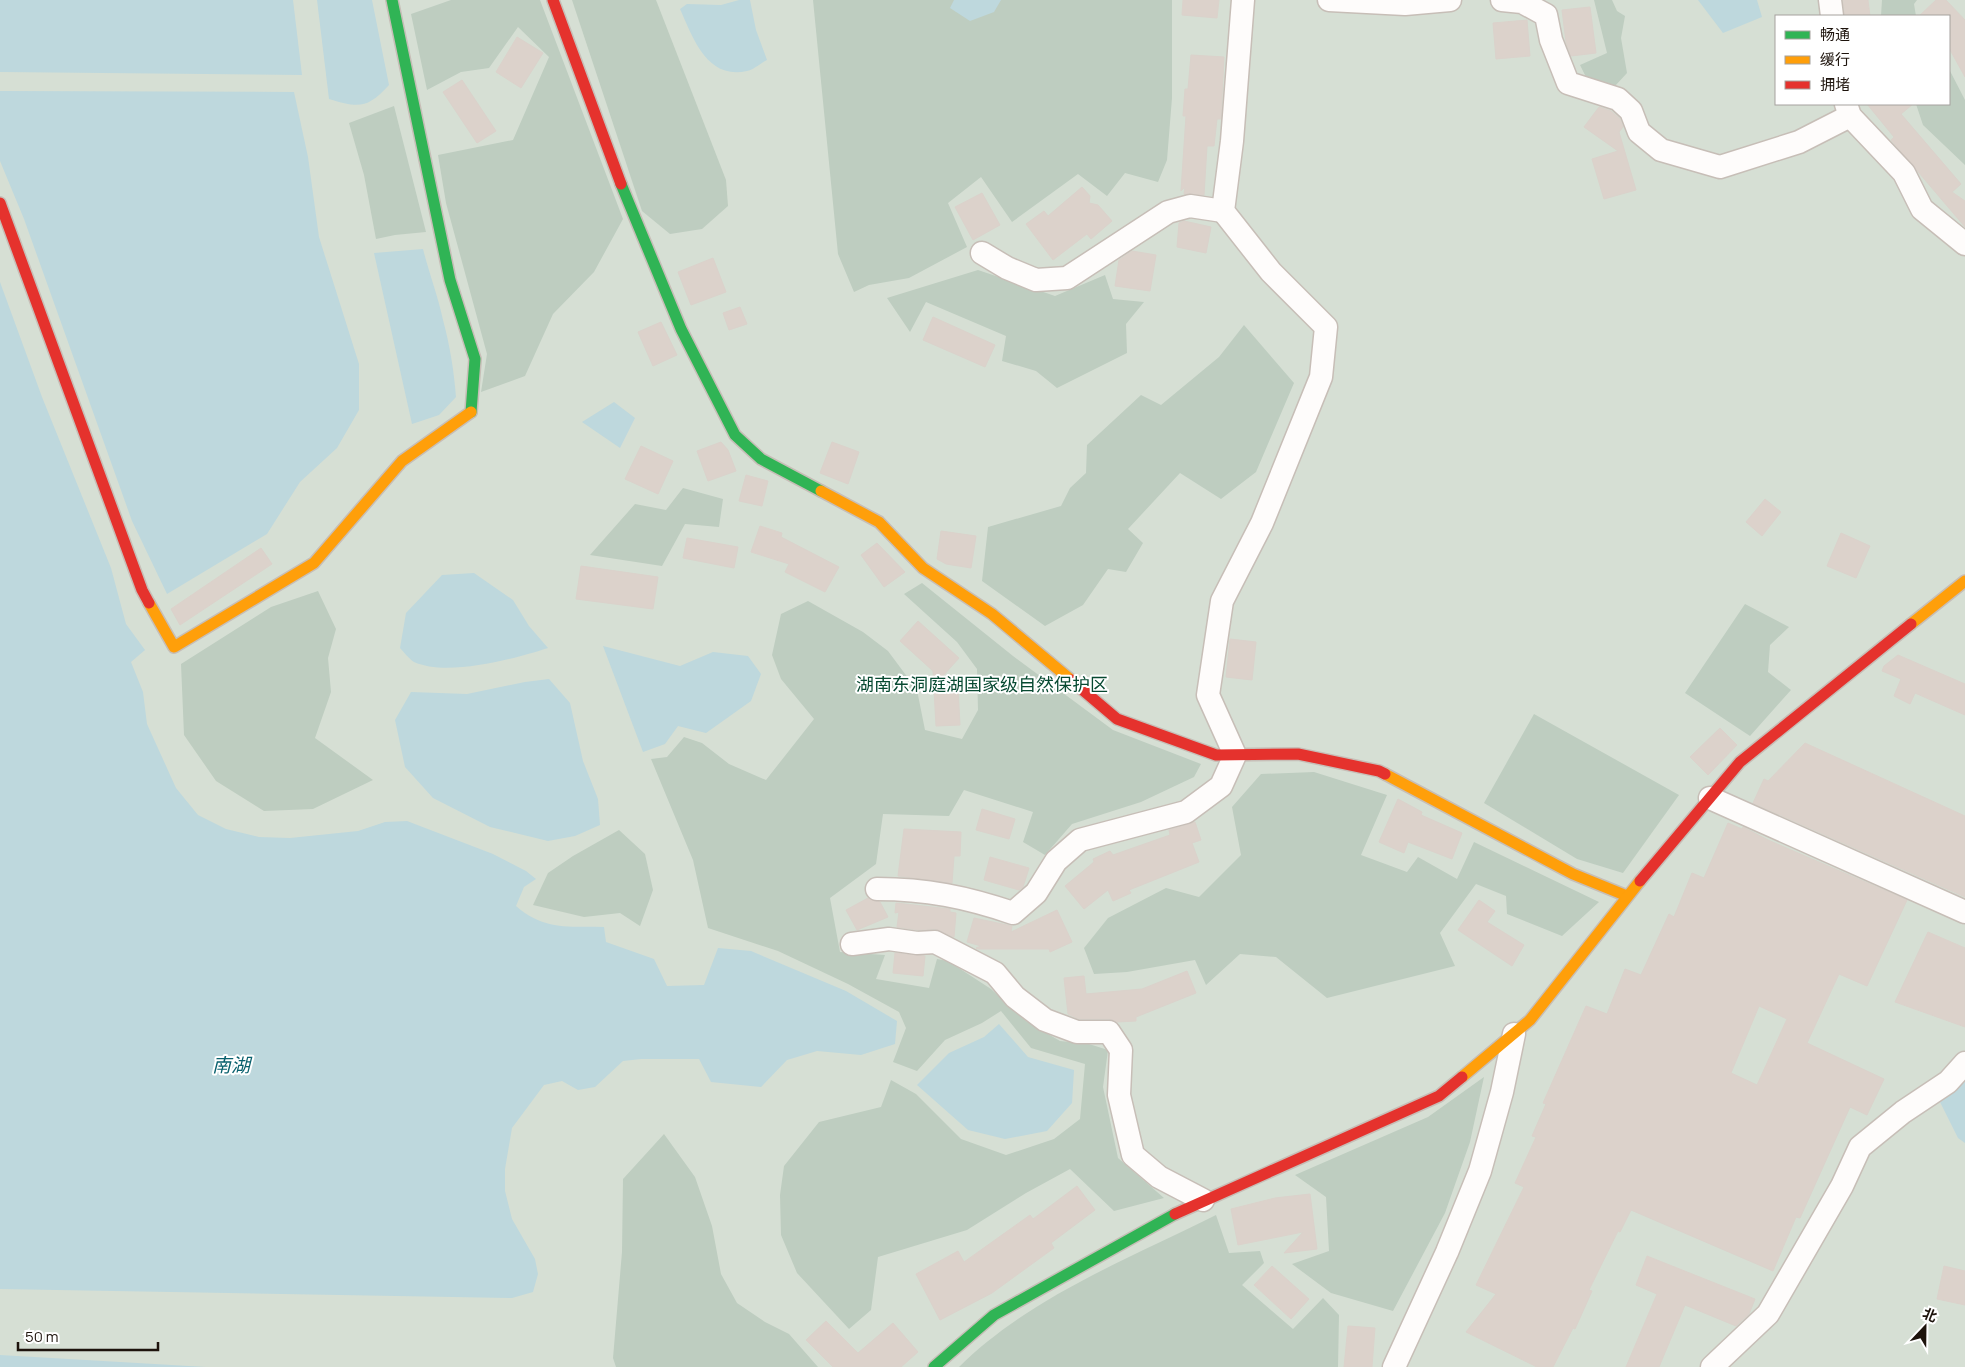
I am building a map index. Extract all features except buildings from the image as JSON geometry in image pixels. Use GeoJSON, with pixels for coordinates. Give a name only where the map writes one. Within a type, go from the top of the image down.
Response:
{"type":"FeatureCollection","features":[{"type":"Feature","properties":{"kind":"street"},"geometry":{"type":"LineString","coordinates":[[0,203],[142,590],[174,647],[314,563],[402,461],[471,413],[475,358],[450,280],[392,0]]}},
{"type":"Feature","properties":{"kind":"street"},"geometry":{"type":"LineString","coordinates":[[553,0],[627,201],[682,329],[735,435],[761,459],[879,522],[923,568],[992,614],[1118,719],[1216,755],[1298,754],[1379,771],[1573,874],[1627,896]]}},
{"type":"Feature","properties":{"kind":"street"},"geometry":{"type":"LineString","coordinates":[[877,889],[940,892],[972,899],[1013,913],[1036,893],[1056,861],[1080,840],[1186,812],[1221,786],[1235,755],[1208,695],[1222,601],[1262,523],[1320,377],[1326,327],[1271,272],[1223,210],[1232,141],[1243,0]]}},
{"type":"Feature","properties":{"kind":"street"},"geometry":{"type":"LineString","coordinates":[[1329,0],[1405,4],[1450,0]]}},
{"type":"Feature","properties":{"kind":"street"},"geometry":{"type":"LineString","coordinates":[[1502,0],[1522,2],[1546,15],[1551,40],[1568,84],[1618,99],[1631,110],[1639,132],[1662,150],[1683,158],[1720,167],[1799,142],[1848,110],[1904,173],[1922,209],[1965,244]]}},
{"type":"Feature","properties":{"kind":"street"},"geometry":{"type":"LineString","coordinates":[[1830,0],[1832,15]]}},
{"type":"Feature","properties":{"kind":"street"},"geometry":{"type":"LineString","coordinates":[[982,253],[1007,268],[1036,280],[1067,278],[1168,212],[1190,206],[1223,210]]}},
{"type":"Feature","properties":{"kind":"street"},"geometry":{"type":"LineString","coordinates":[[934,1367],[994,1315],[1203,1200],[1440,1096],[1530,1020],[1627,896],[1740,762],[1965,581]]}},
{"type":"Feature","properties":{"kind":"street"},"geometry":{"type":"LineString","coordinates":[[1710,798],[1965,912]]}},
{"type":"Feature","properties":{"kind":"street"},"geometry":{"type":"LineString","coordinates":[[852,944],[888,939],[917,943],[935,942],[995,973],[1015,998],[1045,1020],[1077,1032],[1109,1032],[1122,1050],[1119,1095],[1133,1156],[1159,1177],[1203,1200]]}},
{"type":"Feature","properties":{"kind":"street"},"geometry":{"type":"LineString","coordinates":[[1394,1367],[1447,1252],[1480,1171],[1502,1092],[1514,1034]]}},
{"type":"Feature","properties":{"kind":"street"},"geometry":{"type":"LineString","coordinates":[[1712,1367],[1768,1314],[1842,1186],[1860,1147],[1903,1112],[1948,1082],[1965,1063]]}},
{"type":"Feature","properties":{"kind":"green space","name":"湖南东洞庭湖国家级自然保护区"},"geometry":{"type":"Polygon","coordinates":[[[0,0],[1965,0],[1965,1367],[0,1367],[0,0]]]}},
{"type":"Feature","properties":{"kind":"green space"},"geometry":{"type":"Polygon","coordinates":[[[451,0],[540,0],[623,219],[594,272],[553,314],[525,376],[481,392],[487,354],[446,203],[438,155],[513,140],[549,57],[518,27],[489,68],[461,72],[427,90],[411,14],[451,0]]]}},
{"type":"Feature","properties":{"kind":"green space"},"geometry":{"type":"Polygon","coordinates":[[[572,0],[656,0],[726,180],[728,206],[702,229],[670,234],[642,211],[572,0]]]}},
{"type":"Feature","properties":{"kind":"green space"},"geometry":{"type":"Polygon","coordinates":[[[813,0],[1172,0],[1172,98],[1167,160],[1158,182],[1125,173],[1107,196],[1078,174],[1012,222],[981,177],[948,203],[967,247],[909,278],[869,285],[854,292],[838,254],[813,0]]]}},
{"type":"Feature","properties":{"kind":"green space"},"geometry":{"type":"Polygon","coordinates":[[[1594,0],[1612,0],[1617,11],[1625,16],[1621,38],[1627,73],[1615,86],[1587,79],[1580,65],[1607,53],[1594,0]]]}},
{"type":"Feature","properties":{"kind":"green space"},"geometry":{"type":"Polygon","coordinates":[[[1882,0],[1917,0],[1914,4],[1916,15],[1881,15],[1882,0]]]}},
{"type":"Feature","properties":{"kind":"green space"},"geometry":{"type":"Polygon","coordinates":[[[1950,71],[1965,100],[1965,165],[1923,125],[1916,105],[1950,105],[1950,71]]]}},
{"type":"Feature","properties":{"kind":"green space"},"geometry":{"type":"Polygon","coordinates":[[[394,106],[426,232],[376,239],[364,175],[349,123],[394,106]]]}},
{"type":"Feature","properties":{"kind":"green space"},"geometry":{"type":"Polygon","coordinates":[[[978,270],[1055,296],[1105,275],[1113,299],[1144,302],[1126,324],[1127,353],[1057,388],[1036,371],[1002,361],[1006,336],[926,302],[910,332],[887,298],[978,270]]]}},
{"type":"Feature","properties":{"kind":"green space"},"geometry":{"type":"Polygon","coordinates":[[[1244,325],[1294,383],[1256,472],[1221,499],[1180,473],[1128,529],[1143,543],[1126,572],[1108,569],[1083,605],[1045,626],[982,581],[988,527],[1061,506],[1070,488],[1086,473],[1087,445],[1141,395],[1161,405],[1219,357],[1244,325]]]}},
{"type":"Feature","properties":{"kind":"green space"},"geometry":{"type":"Polygon","coordinates":[[[683,488],[723,499],[719,527],[685,524],[662,566],[590,555],[635,504],[666,510],[683,488]]]}},
{"type":"Feature","properties":{"kind":"green space"},"geometry":{"type":"Polygon","coordinates":[[[922,583],[1013,656],[1113,730],[1201,764],[1194,777],[1141,802],[1072,824],[1045,855],[1023,842],[1033,812],[964,790],[949,816],[883,814],[876,864],[830,898],[840,952],[885,955],[876,979],[929,988],[937,959],[948,961],[991,989],[1026,1021],[1060,1041],[1089,1044],[1108,1050],[1103,1087],[1118,1158],[1164,1198],[1114,1211],[1070,1169],[1026,1193],[967,1230],[878,1257],[871,1310],[849,1329],[797,1273],[781,1235],[780,1195],[784,1166],[819,1122],[881,1107],[891,1080],[916,1094],[961,1139],[1006,1155],[1054,1139],[1080,1119],[1085,1064],[1031,1048],[1001,1011],[982,1023],[945,1040],[917,1071],[893,1062],[906,1028],[899,1012],[848,984],[778,951],[708,928],[693,860],[651,759],[667,757],[684,737],[702,743],[729,764],[766,780],[814,719],[781,679],[772,655],[781,614],[808,601],[863,632],[888,651],[917,690],[925,730],[962,739],[978,710],[977,669],[957,642],[904,594],[922,583]]]}},
{"type":"Feature","properties":{"kind":"green space"},"geometry":{"type":"Polygon","coordinates":[[[318,591],[336,629],[328,658],[331,692],[315,738],[373,780],[313,809],[264,811],[216,781],[184,735],[181,664],[271,607],[318,591]]]}},
{"type":"Feature","properties":{"kind":"green space"},"geometry":{"type":"Polygon","coordinates":[[[1745,604],[1789,627],[1770,645],[1768,672],[1791,690],[1750,736],[1685,693],[1745,604]]]}},
{"type":"Feature","properties":{"kind":"green space"},"geometry":{"type":"Polygon","coordinates":[[[1534,714],[1679,795],[1623,873],[1577,859],[1484,803],[1534,714]]]}},
{"type":"Feature","properties":{"kind":"green space"},"geometry":{"type":"Polygon","coordinates":[[[1314,772],[1387,795],[1361,855],[1407,872],[1418,857],[1457,879],[1474,842],[1599,902],[1562,936],[1507,914],[1506,896],[1476,884],[1440,933],[1455,966],[1327,998],[1276,957],[1240,954],[1206,985],[1195,960],[1127,972],[1094,974],[1084,948],[1108,918],[1166,888],[1199,897],[1241,855],[1232,807],[1261,774],[1314,772]]]}},
{"type":"Feature","properties":{"kind":"green space"},"geometry":{"type":"Polygon","coordinates":[[[619,830],[645,854],[653,890],[640,926],[620,913],[584,917],[533,905],[548,873],[573,856],[619,830]]]}},
{"type":"Feature","properties":{"kind":"green space"},"geometry":{"type":"Polygon","coordinates":[[[1484,1077],[1470,1142],[1445,1213],[1393,1311],[1331,1293],[1292,1264],[1329,1251],[1326,1197],[1295,1175],[1428,1117],[1484,1077]]]}},
{"type":"Feature","properties":{"kind":"green space"},"geometry":{"type":"Polygon","coordinates":[[[664,1134],[695,1177],[712,1226],[721,1274],[737,1303],[765,1322],[789,1334],[818,1367],[616,1367],[613,1358],[622,1252],[623,1179],[664,1134]]]}},
{"type":"Feature","properties":{"kind":"green space"},"geometry":{"type":"Polygon","coordinates":[[[1216,1215],[1229,1253],[1260,1251],[1264,1263],[1242,1285],[1293,1329],[1323,1298],[1339,1315],[1338,1367],[959,1367],[986,1342],[1048,1300],[1081,1281],[1216,1215]]]}},
{"type":"Feature","properties":{"kind":"water"},"geometry":{"type":"Polygon","coordinates":[[[0,0],[293,0],[302,75],[0,72],[0,0]]]}},
{"type":"Feature","properties":{"kind":"water"},"geometry":{"type":"Polygon","coordinates":[[[317,0],[372,0],[389,85],[375,99],[355,105],[329,99],[317,0]]]}},
{"type":"Feature","properties":{"kind":"water"},"geometry":{"type":"Polygon","coordinates":[[[739,0],[750,0],[756,30],[767,60],[747,71],[733,72],[721,69],[703,54],[696,44],[680,9],[687,4],[721,5],[739,0]]]}},
{"type":"Feature","properties":{"kind":"water"},"geometry":{"type":"Polygon","coordinates":[[[954,0],[1001,0],[994,12],[970,21],[950,8],[954,0]]]}},
{"type":"Feature","properties":{"kind":"water"},"geometry":{"type":"Polygon","coordinates":[[[1698,0],[1757,0],[1762,17],[1723,33],[1698,0]]]}},
{"type":"Feature","properties":{"kind":"water"},"geometry":{"type":"Polygon","coordinates":[[[0,91],[294,92],[308,157],[319,237],[359,364],[359,410],[337,448],[300,482],[267,534],[167,594],[132,521],[24,219],[0,161],[0,91]]]}},
{"type":"Feature","properties":{"kind":"water"},"geometry":{"type":"Polygon","coordinates":[[[423,249],[448,339],[456,397],[439,415],[412,424],[374,253],[423,249]]]}},
{"type":"Feature","properties":{"kind":"water","name":"南湖"},"geometry":{"type":"Polygon","coordinates":[[[0,282],[42,397],[111,568],[126,624],[145,650],[131,662],[143,692],[147,724],[176,788],[198,815],[226,829],[259,837],[290,838],[358,831],[385,822],[407,821],[493,854],[526,871],[536,879],[524,887],[516,906],[537,920],[557,926],[604,927],[606,942],[654,959],[667,986],[704,985],[718,948],[751,951],[846,991],[897,1021],[895,1044],[861,1055],[817,1051],[787,1060],[761,1087],[711,1082],[699,1059],[641,1059],[623,1061],[595,1087],[578,1090],[562,1081],[544,1085],[512,1128],[505,1169],[505,1191],[512,1219],[535,1259],[538,1274],[533,1292],[512,1298],[0,1289],[0,282]]]}},
{"type":"Feature","properties":{"kind":"water"},"geometry":{"type":"Polygon","coordinates":[[[614,402],[635,418],[620,448],[582,422],[614,402]]]}},
{"type":"Feature","properties":{"kind":"water"},"geometry":{"type":"Polygon","coordinates":[[[474,573],[513,600],[529,626],[548,648],[481,665],[462,667],[444,668],[414,662],[400,648],[406,613],[442,575],[474,573]]]}},
{"type":"Feature","properties":{"kind":"water"},"geometry":{"type":"Polygon","coordinates":[[[603,646],[680,666],[713,652],[748,656],[761,674],[751,701],[706,733],[678,726],[665,744],[643,752],[603,646]]]}},
{"type":"Feature","properties":{"kind":"water"},"geometry":{"type":"Polygon","coordinates":[[[549,679],[570,703],[583,761],[598,799],[600,825],[575,836],[548,841],[490,827],[433,798],[405,767],[395,720],[411,692],[467,694],[549,679]]]}},
{"type":"Feature","properties":{"kind":"water"},"geometry":{"type":"Polygon","coordinates":[[[999,1024],[1028,1057],[1074,1070],[1072,1103],[1047,1131],[1005,1139],[968,1130],[917,1085],[949,1053],[984,1037],[999,1024]]]}},
{"type":"Feature","properties":{"kind":"water"},"geometry":{"type":"Polygon","coordinates":[[[1965,1070],[1965,1143],[1958,1138],[1938,1098],[1965,1070]]]}},
{"type":"Feature","properties":{"kind":"water"},"geometry":{"type":"Polygon","coordinates":[[[0,1355],[206,1367],[0,1367],[0,1355]]]}},
{"type":"Feature","properties":{"kind":"traffic: fast"},"geometry":{"type":"LineString","coordinates":[[392,0],[450,280],[475,359],[471,412]]}},
{"type":"Feature","properties":{"kind":"traffic: fast"},"geometry":{"type":"LineString","coordinates":[[621,184],[681,329],[735,435],[761,459],[821,491]]}},
{"type":"Feature","properties":{"kind":"traffic: fast"},"geometry":{"type":"LineString","coordinates":[[934,1367],[994,1315],[1175,1214]]}},
{"type":"Feature","properties":{"kind":"traffic: slow"},"geometry":{"type":"LineString","coordinates":[[149,603],[174,647],[314,563],[402,461],[471,412]]}},
{"type":"Feature","properties":{"kind":"traffic: slow"},"geometry":{"type":"LineString","coordinates":[[821,491],[879,522],[923,568],[992,614],[1071,680]]}},
{"type":"Feature","properties":{"kind":"traffic: slow"},"geometry":{"type":"LineString","coordinates":[[1911,624],[1965,581]]}},
{"type":"Feature","properties":{"kind":"traffic: slow"},"geometry":{"type":"LineString","coordinates":[[1385,774],[1573,874],[1627,896]]}},
{"type":"Feature","properties":{"kind":"traffic: slow"},"geometry":{"type":"LineString","coordinates":[[1462,1077],[1530,1020],[1640,881]]}},
{"type":"Feature","properties":{"kind":"traffic: jam"},"geometry":{"type":"LineString","coordinates":[[553,0],[621,184]]}},
{"type":"Feature","properties":{"kind":"traffic: jam"},"geometry":{"type":"LineString","coordinates":[[0,203],[142,590],[149,603]]}},
{"type":"Feature","properties":{"kind":"traffic: jam"},"geometry":{"type":"LineString","coordinates":[[1640,881],[1740,762],[1911,624]]}},
{"type":"Feature","properties":{"kind":"traffic: jam"},"geometry":{"type":"LineString","coordinates":[[1071,680],[1117,719],[1216,755],[1298,754],[1379,771],[1385,774]]}},
{"type":"Feature","properties":{"kind":"traffic: jam"},"geometry":{"type":"LineString","coordinates":[[1175,1214],[1439,1096],[1462,1077]]}}]}
